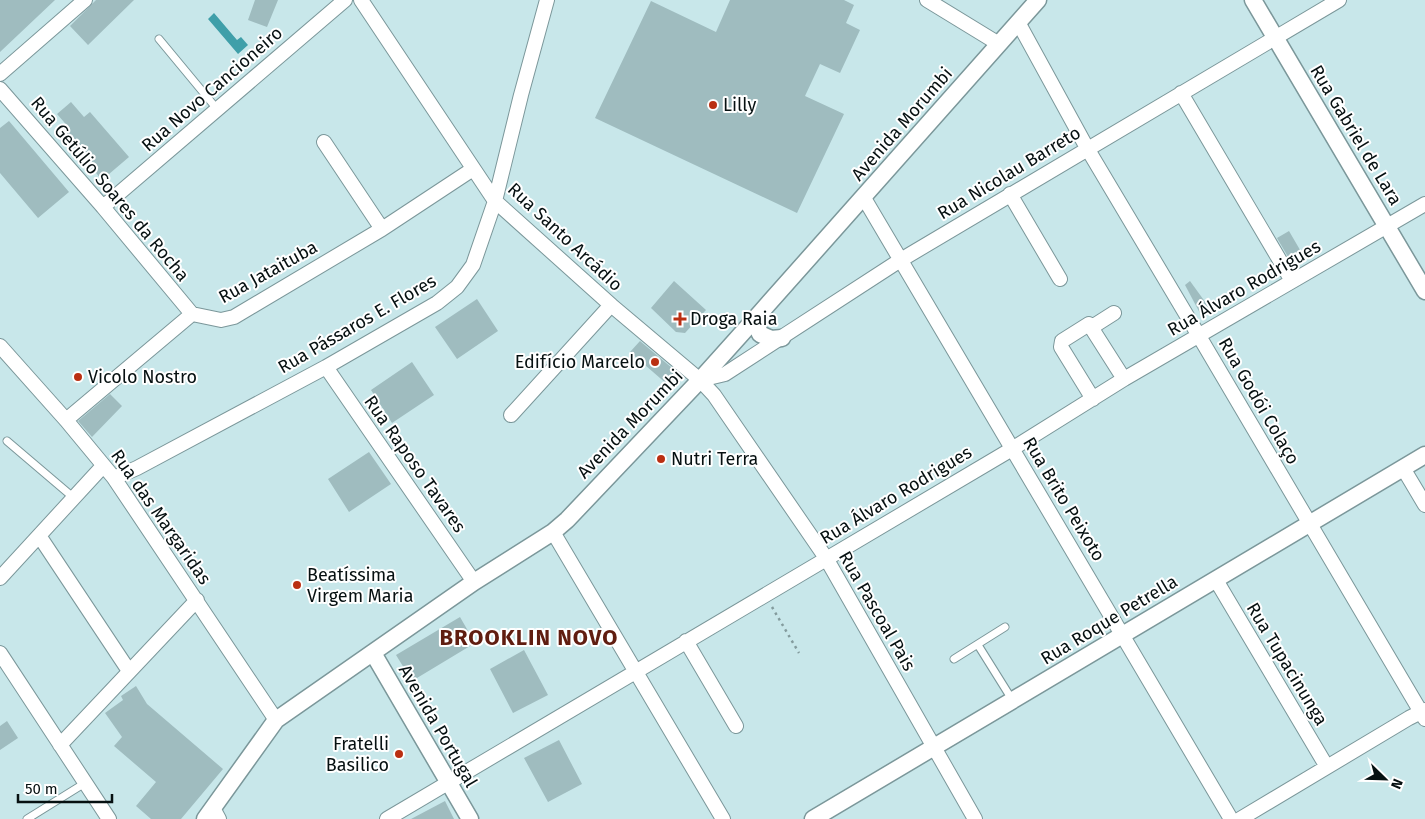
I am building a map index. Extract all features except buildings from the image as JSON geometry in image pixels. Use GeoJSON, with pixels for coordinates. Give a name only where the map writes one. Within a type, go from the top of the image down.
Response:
{"type":"FeatureCollection","features":[{"type":"Feature","properties":{"kind":"street"},"geometry":{"type":"LineString","coordinates":[[0,74],[85,0]]}},
{"type":"Feature","properties":{"kind":"street","name":"Rua Novo Cancioneiro"},"geometry":{"type":"LineString","coordinates":[[103,207],[345,0]]}},
{"type":"Feature","properties":{"kind":"street","name":"Rua Santo Arcádio"},"geometry":{"type":"LineString","coordinates":[[361,0],[495,201],[611,305],[700,380]]}},
{"type":"Feature","properties":{"kind":"street","name":"Rua Pássaros E. Flores"},"geometry":{"type":"LineString","coordinates":[[114,478],[137,468],[326,366],[437,303],[457,287],[472,265],[495,201],[547,0]]}},
{"type":"Feature","properties":{"kind":"street"},"geometry":{"type":"LineString","coordinates":[[927,0],[999,44]]}},
{"type":"Feature","properties":{"kind":"street","name":"Avenida Morumbi"},"geometry":{"type":"LineString","coordinates":[[212,815],[276,720],[474,582],[553,532],[567,520],[700,380],[864,198],[1038,0]]}},
{"type":"Feature","properties":{"kind":"street","name":"Rua Gabriel de Lara"},"geometry":{"type":"LineString","coordinates":[[1253,0],[1425,291]]}},
{"type":"Feature","properties":{"kind":"street","name":"Rua Nicolau Barreto"},"geometry":{"type":"LineString","coordinates":[[700,380],[725,374],[900,261],[1181,92],[1339,0]]}},
{"type":"Feature","properties":{"kind":"street","name":"Rua Godói Colaço"},"geometry":{"type":"LineString","coordinates":[[1018,22],[1087,148],[1423,714]]}},
{"type":"Feature","properties":{"kind":"street","name":"Rua Getúlio Soares da Rocha"},"geometry":{"type":"LineString","coordinates":[[0,89],[103,207],[192,314]]}},
{"type":"Feature","properties":{"kind":"street"},"geometry":{"type":"LineString","coordinates":[[1181,92],[1292,281]]}},
{"type":"Feature","properties":{"kind":"street"},"geometry":{"type":"LineString","coordinates":[[324,142],[382,229]]}},
{"type":"Feature","properties":{"kind":"street","name":"Rua Jataituba"},"geometry":{"type":"LineString","coordinates":[[192,314],[221,320],[234,317],[382,229],[473,169]]}},
{"type":"Feature","properties":{"kind":"street"},"geometry":{"type":"LineString","coordinates":[[1010,194],[1060,279]]}},
{"type":"Feature","properties":{"kind":"street","name":"Rua Brito Peixoto"},"geometry":{"type":"LineString","coordinates":[[864,198],[1231,819]]}},
{"type":"Feature","properties":{"kind":"street","name":"Rua Álvaro Rodrigues"},"geometry":{"type":"LineString","coordinates":[[387,819],[1012,449],[1124,379],[1425,204]]}},
{"type":"Feature","properties":{"kind":"street"},"geometry":{"type":"LineString","coordinates":[[511,415],[611,305]]}},
{"type":"Feature","properties":{"kind":"street"},"geometry":{"type":"LineString","coordinates":[[1092,328],[1114,313]]}},
{"type":"Feature","properties":{"kind":"street"},"geometry":{"type":"LineString","coordinates":[[66,420],[192,314]]}},
{"type":"Feature","properties":{"kind":"street"},"geometry":{"type":"LineString","coordinates":[[757,316],[756,322],[760,334],[771,339],[782,338]]}},
{"type":"Feature","properties":{"kind":"street"},"geometry":{"type":"LineString","coordinates":[[1093,399],[1060,344],[1088,324],[1124,379]]}},
{"type":"Feature","properties":{"kind":"street","name":"Rua das Margaridas"},"geometry":{"type":"LineString","coordinates":[[0,346],[66,420],[114,478],[276,720]]}},
{"type":"Feature","properties":{"kind":"street","name":"Rua Raposo Tavares"},"geometry":{"type":"LineString","coordinates":[[326,366],[474,582]]}},
{"type":"Feature","properties":{"kind":"street","name":"Rua Pascoal Pais"},"geometry":{"type":"LineString","coordinates":[[700,380],[714,395],[826,558],[975,819]]}},
{"type":"Feature","properties":{"kind":"street","name":"Rua Roque Petrella"},"geometry":{"type":"LineString","coordinates":[[813,819],[1425,455]]}},
{"type":"Feature","properties":{"kind":"street"},"geometry":{"type":"LineString","coordinates":[[0,578],[104,466]]}},
{"type":"Feature","properties":{"kind":"street"},"geometry":{"type":"LineString","coordinates":[[1403,468],[1425,505]]}},
{"type":"Feature","properties":{"kind":"street"},"geometry":{"type":"LineString","coordinates":[[553,532],[723,819]]}},
{"type":"Feature","properties":{"kind":"street"},"geometry":{"type":"LineString","coordinates":[[40,537],[129,671]]}},
{"type":"Feature","properties":{"kind":"street","name":"Rua Tupacinunga"},"geometry":{"type":"LineString","coordinates":[[1216,580],[1326,767]]}},
{"type":"Feature","properties":{"kind":"street"},"geometry":{"type":"LineString","coordinates":[[60,745],[197,600]]}},
{"type":"Feature","properties":{"kind":"street"},"geometry":{"type":"LineString","coordinates":[[686,641],[736,726]]}},
{"type":"Feature","properties":{"kind":"street"},"geometry":{"type":"LineString","coordinates":[[0,653],[109,819]]}},
{"type":"Feature","properties":{"kind":"street","name":"Avenida Portugal"},"geometry":{"type":"LineString","coordinates":[[373,653],[470,819]]}},
{"type":"Feature","properties":{"kind":"street"},"geometry":{"type":"LineString","coordinates":[[1240,819],[1326,767],[1423,714]]}},
{"type":"Feature","properties":{"kind":"lane"},"geometry":{"type":"LineString","coordinates":[[159,39],[217,109]]}},
{"type":"Feature","properties":{"kind":"lane"},"geometry":{"type":"LineString","coordinates":[[8,441],[74,499]]}},
{"type":"Feature","properties":{"kind":"lane"},"geometry":{"type":"LineString","coordinates":[[954,659],[1005,627]]}},
{"type":"Feature","properties":{"kind":"lane"},"geometry":{"type":"LineString","coordinates":[[978,644],[1013,701]]}},
{"type":"Feature","properties":{"kind":"lane"},"geometry":{"type":"LineString","coordinates":[[27,819],[85,783]]}},
{"type":"Feature","properties":{"kind":"path"},"geometry":{"type":"LineString","coordinates":[[765,594],[799,653]]}},
{"type":"Feature","properties":{"kind":"water"},"geometry":{"type":"Polygon","coordinates":[[[214,13],[237,40],[241,37],[248,45],[238,54],[208,19],[214,13]]]}},
{"type":"Feature","properties":{"kind":"place","name":"Lilly"},"geometry":{"type":"Point","coordinates":[713,105]}},
{"type":"Feature","properties":{"kind":"place","name":"Droga Raia"},"geometry":{"type":"Point","coordinates":[680,319]}},
{"type":"Feature","properties":{"kind":"place","name":"Edifício Marcelo"},"geometry":{"type":"Point","coordinates":[655,362]}},
{"type":"Feature","properties":{"kind":"place","name":"Vicolo Nostro"},"geometry":{"type":"Point","coordinates":[78,377]}},
{"type":"Feature","properties":{"kind":"place","name":"Nutri Terra"},"geometry":{"type":"Point","coordinates":[661,459]}},
{"type":"Feature","properties":{"kind":"place","name":"Beatíssima Virgem Maria"},"geometry":{"type":"Point","coordinates":[297,585]}},
{"type":"Feature","properties":{"kind":"place","name":"Fratelli Basilico"},"geometry":{"type":"Point","coordinates":[399,754]}},
{"type":"Feature","properties":{"kind":"district","name":"BROOKLIN NOVO"},"geometry":{"type":"Point","coordinates":[529,637]}}]}
